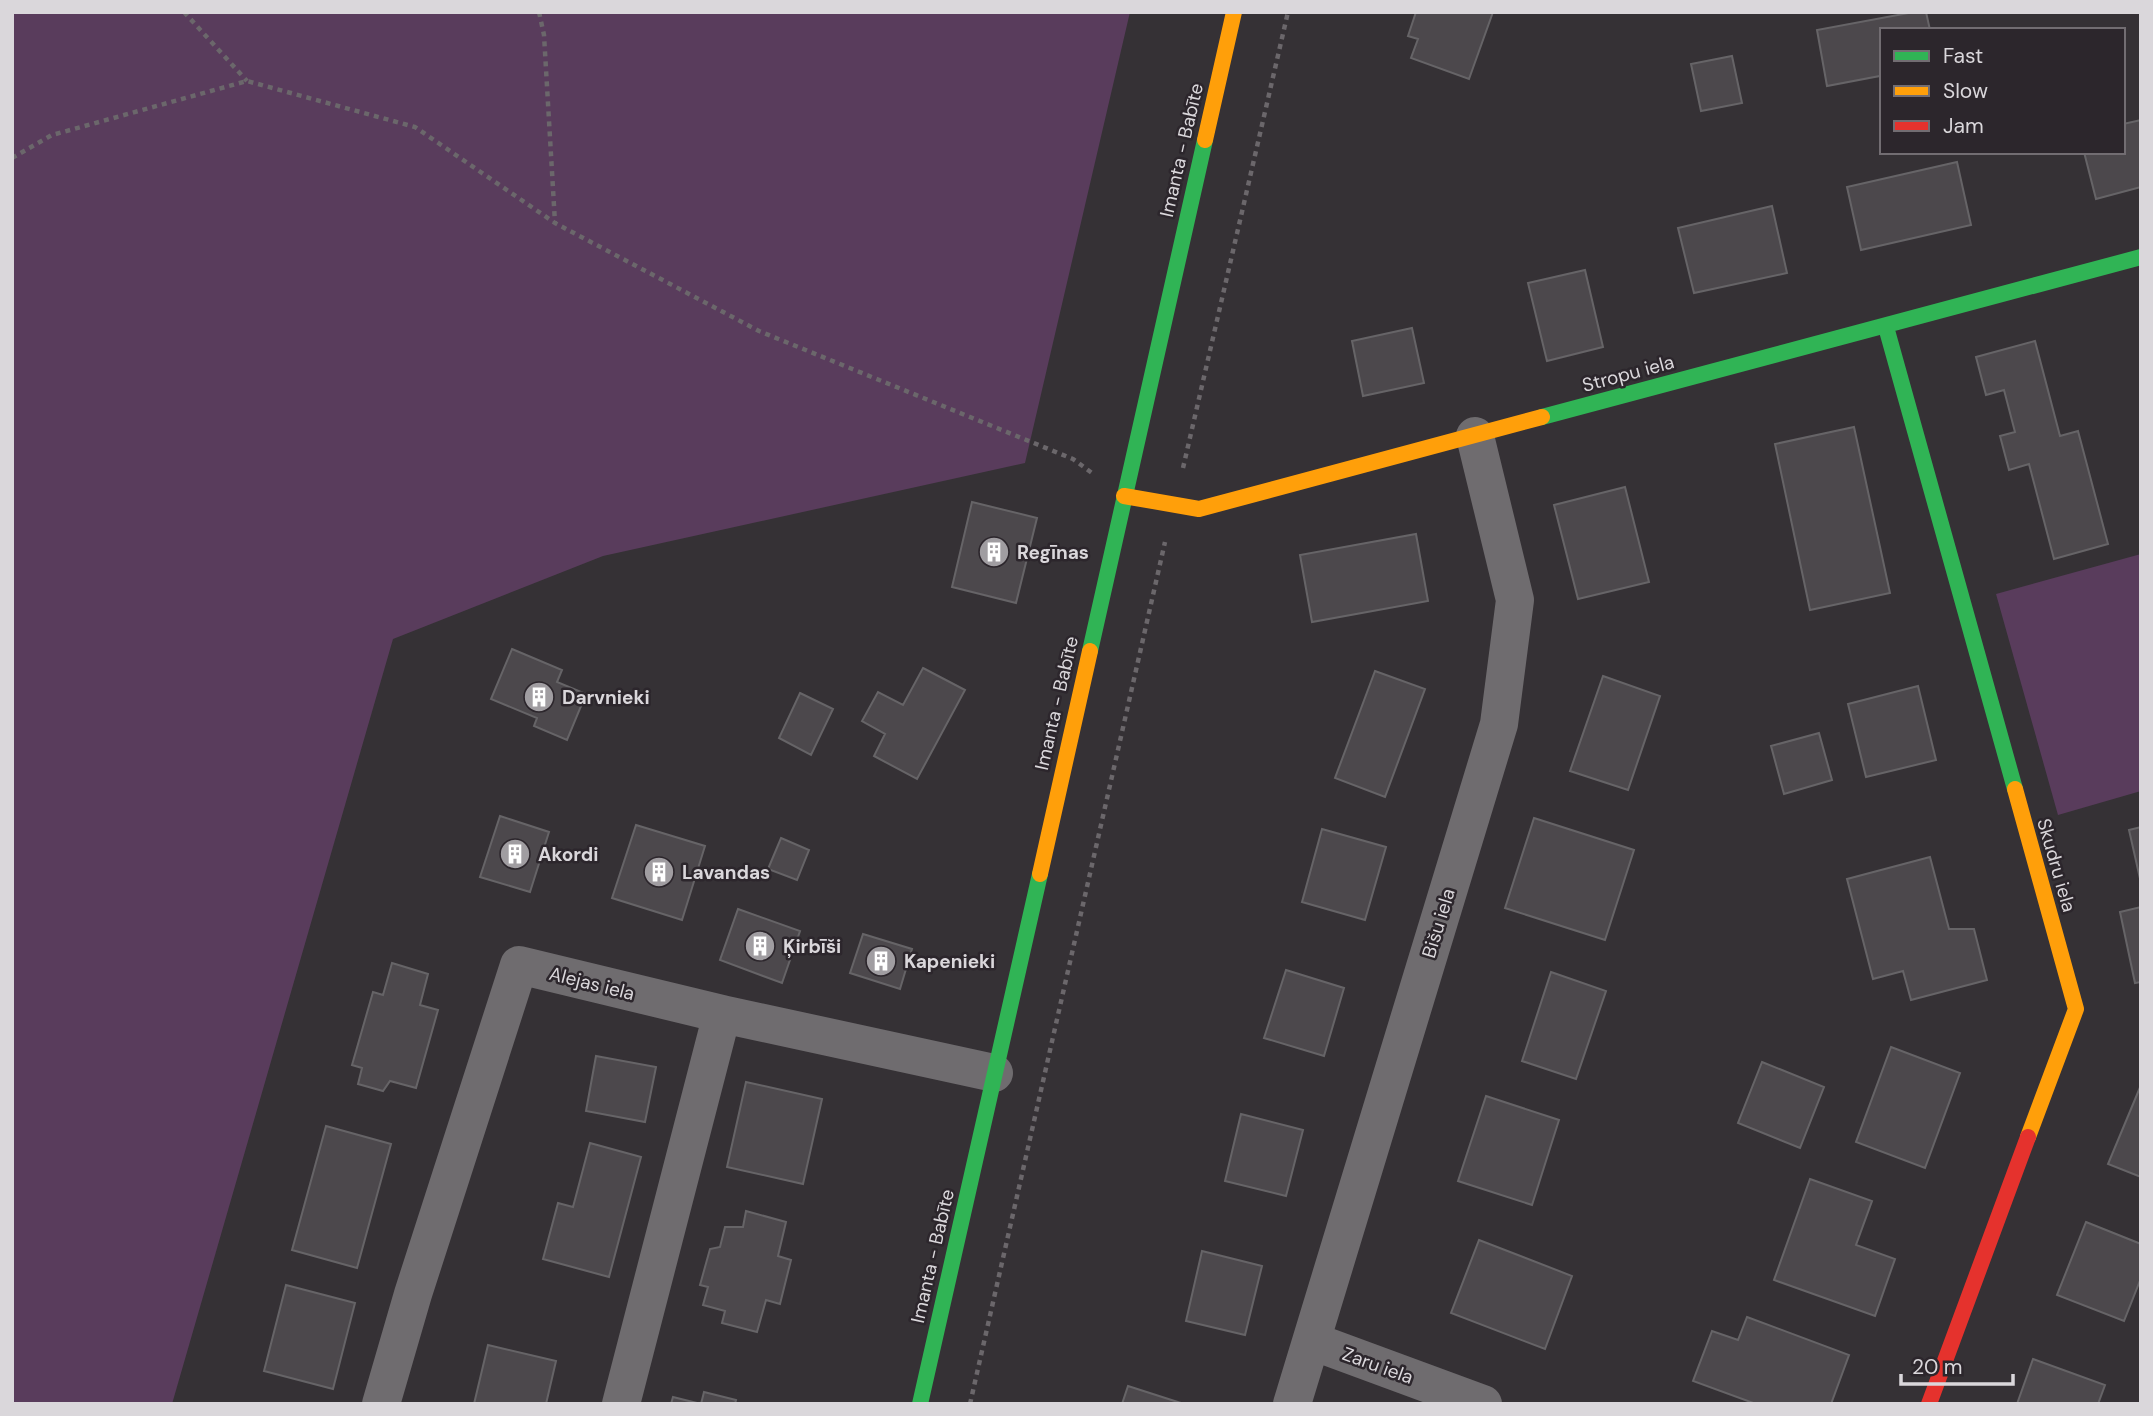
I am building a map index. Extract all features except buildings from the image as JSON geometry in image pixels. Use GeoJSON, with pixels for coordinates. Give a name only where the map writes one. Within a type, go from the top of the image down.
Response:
{"type":"FeatureCollection","features":[{"type":"Feature","properties":{"kind":"street","name":"Imanta - Babīte"},"geometry":{"type":"LineString","coordinates":[[920,1404],[1234,12]]}},
{"type":"Feature","properties":{"kind":"street","name":"Stropu iela"},"geometry":{"type":"LineString","coordinates":[[1124,496],[1174,507],[1199,509],[2141,257]]}},
{"type":"Feature","properties":{"kind":"street","name":"Skudru iela"},"geometry":{"type":"LineString","coordinates":[[1886,327],[2076,1009],[1929,1404]]}},
{"type":"Feature","properties":{"kind":"street","name":"Bišu iela"},"geometry":{"type":"LineString","coordinates":[[1292,1404],[1499,724],[1515,600],[1475,436]]}},
{"type":"Feature","properties":{"kind":"street","name":"Alejas iela"},"geometry":{"type":"LineString","coordinates":[[381,1404],[413,1294],[519,965],[722,1014]]}},
{"type":"Feature","properties":{"kind":"street"},"geometry":{"type":"LineString","coordinates":[[621,1404],[722,1014],[994,1073]]}},
{"type":"Feature","properties":{"kind":"street","name":"Zaru iela"},"geometry":{"type":"LineString","coordinates":[[1312,1341],[1483,1404]]}},
{"type":"Feature","properties":{"kind":"path"},"geometry":{"type":"LineString","coordinates":[[184,12],[247,81]]}},
{"type":"Feature","properties":{"kind":"path"},"geometry":{"type":"LineString","coordinates":[[539,12],[544,35],[555,223]]}},
{"type":"Feature","properties":{"kind":"path"},"geometry":{"type":"LineString","coordinates":[[970,1404],[1288,12]]}},
{"type":"Feature","properties":{"kind":"path"},"geometry":{"type":"LineString","coordinates":[[12,158],[52,135],[247,81],[415,127],[555,223],[759,331],[1073,459],[1124,496]]}},
{"type":"Feature","properties":{"kind":"shaded area"},"geometry":{"type":"Polygon","coordinates":[[[12,12],[1130,12],[1025,463],[603,556],[393,639],[172,1404],[12,1404],[12,12]]]}},
{"type":"Feature","properties":{"kind":"shaded area"},"geometry":{"type":"Polygon","coordinates":[[[2141,554],[2141,791],[2058,815],[1996,594],[2141,554]]]}},
{"type":"Feature","properties":{"kind":"traffic: fast"},"geometry":{"type":"LineString","coordinates":[[1090,651],[1205,140]]}},
{"type":"Feature","properties":{"kind":"traffic: fast"},"geometry":{"type":"LineString","coordinates":[[1542,417],[2141,257]]}},
{"type":"Feature","properties":{"kind":"traffic: fast"},"geometry":{"type":"LineString","coordinates":[[1886,327],[2015,789]]}},
{"type":"Feature","properties":{"kind":"traffic: fast"},"geometry":{"type":"LineString","coordinates":[[920,1404],[1040,874]]}},
{"type":"Feature","properties":{"kind":"traffic: slow"},"geometry":{"type":"LineString","coordinates":[[1205,140],[1234,12]]}},
{"type":"Feature","properties":{"kind":"traffic: slow"},"geometry":{"type":"LineString","coordinates":[[1124,496],[1199,509],[1542,417]]}},
{"type":"Feature","properties":{"kind":"traffic: slow"},"geometry":{"type":"LineString","coordinates":[[1040,874],[1090,651]]}},
{"type":"Feature","properties":{"kind":"traffic: slow"},"geometry":{"type":"LineString","coordinates":[[2015,789],[2076,1009],[2028,1137]]}},
{"type":"Feature","properties":{"kind":"traffic: jam"},"geometry":{"type":"LineString","coordinates":[[1929,1404],[2028,1137]]}},
{"type":"Feature","properties":{"kind":"place","name":"Regīnas"},"geometry":{"type":"Point","coordinates":[994,552]}},
{"type":"Feature","properties":{"kind":"place","name":"Darvnieki"},"geometry":{"type":"Point","coordinates":[539,697]}},
{"type":"Feature","properties":{"kind":"place","name":"Akordi"},"geometry":{"type":"Point","coordinates":[515,854]}},
{"type":"Feature","properties":{"kind":"place","name":"Lavandas"},"geometry":{"type":"Point","coordinates":[659,872]}},
{"type":"Feature","properties":{"kind":"place","name":"Ķirbīši"},"geometry":{"type":"Point","coordinates":[760,946]}},
{"type":"Feature","properties":{"kind":"place","name":"Kapenieki"},"geometry":{"type":"Point","coordinates":[881,961]}}]}
